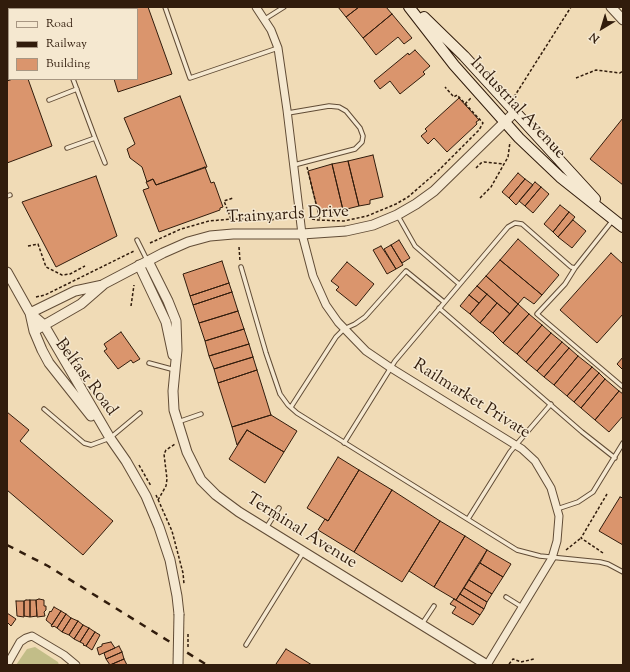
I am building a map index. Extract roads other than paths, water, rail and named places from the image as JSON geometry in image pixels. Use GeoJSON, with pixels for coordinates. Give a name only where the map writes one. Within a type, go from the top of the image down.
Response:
{"type":"FeatureCollection","features":[{"type":"Feature","properties":{"kind":"main road","name":"Industrial Avenue"},"geometry":{"type":"LineString","coordinates":[[409,7],[454,65],[539,158],[560,177],[623,227]]}},
{"type":"Feature","properties":{"kind":"main road","name":"Industrial Avenue"},"geometry":{"type":"LineString","coordinates":[[413,7],[464,56],[614,219]]}},
{"type":"Feature","properties":{"kind":"street","name":"Railmarket Private"},"geometry":{"type":"LineString","coordinates":[[256,7],[271,30],[278,48],[288,113],[302,234],[316,286],[331,313],[344,329],[366,351],[390,368],[516,444],[528,454],[541,470],[551,488],[558,509],[556,548],[552,558],[487,665]]}},
{"type":"Feature","properties":{"kind":"street"},"geometry":{"type":"LineString","coordinates":[[611,7],[623,20]]}},
{"type":"Feature","properties":{"kind":"street","name":"Trainyards Drive"},"geometry":{"type":"LineString","coordinates":[[34,331],[81,304],[104,284],[180,245],[210,236],[233,234],[331,233],[360,228],[397,215],[434,191],[515,112]]}},
{"type":"Feature","properties":{"kind":"street","name":"Terminal Avenue"},"geometry":{"type":"LineString","coordinates":[[148,261],[168,301],[176,321],[178,350],[173,401],[183,442],[193,466],[201,480],[226,503],[265,529],[487,665]]}},
{"type":"Feature","properties":{"kind":"street","name":"Terminal Avenue"},"geometry":{"type":"LineString","coordinates":[[139,265],[166,322],[176,370]]}},
{"type":"Feature","properties":{"kind":"street","name":"Belfast Road"},"geometry":{"type":"LineString","coordinates":[[7,272],[30,313],[34,331],[42,350],[57,374],[110,438]]}},
{"type":"Feature","properties":{"kind":"street","name":"Trainyards Drive"},"geometry":{"type":"LineString","coordinates":[[30,313],[75,291],[104,284]]}},
{"type":"Feature","properties":{"kind":"street","name":"Belfast Road"},"geometry":{"type":"LineString","coordinates":[[30,313],[44,325],[110,438],[136,479],[159,527],[170,560],[177,596],[179,614],[178,665]]}},
{"type":"Feature","properties":{"kind":"street"},"geometry":{"type":"LineString","coordinates":[[7,665],[20,642],[32,636],[64,655],[76,665]]}},
{"type":"Feature","properties":{"kind":"lane"},"geometry":{"type":"LineString","coordinates":[[165,7],[190,78],[278,48]]}},
{"type":"Feature","properties":{"kind":"lane"},"geometry":{"type":"LineString","coordinates":[[265,19],[284,7]]}},
{"type":"Feature","properties":{"kind":"lane"},"geometry":{"type":"LineString","coordinates":[[73,80],[105,162]]}},
{"type":"Feature","properties":{"kind":"lane"},"geometry":{"type":"LineString","coordinates":[[49,100],[77,89]]}},
{"type":"Feature","properties":{"kind":"lane"},"geometry":{"type":"LineString","coordinates":[[288,113],[328,106],[338,107],[346,111],[359,126],[363,136],[362,142],[355,149],[294,166]]}},
{"type":"Feature","properties":{"kind":"lane"},"geometry":{"type":"LineString","coordinates":[[67,148],[95,138]]}},
{"type":"Feature","properties":{"kind":"lane"},"geometry":{"type":"LineString","coordinates":[[397,215],[415,246],[459,284]]}},
{"type":"Feature","properties":{"kind":"lane"},"geometry":{"type":"LineString","coordinates":[[614,219],[575,268],[565,284],[537,314],[623,387]]}},
{"type":"Feature","properties":{"kind":"lane"},"geometry":{"type":"LineString","coordinates":[[344,443],[390,368],[508,227],[515,223],[522,224],[571,267],[575,268]]}},
{"type":"Feature","properties":{"kind":"lane"},"geometry":{"type":"LineString","coordinates":[[137,240],[148,261]]}},
{"type":"Feature","properties":{"kind":"lane"},"geometry":{"type":"LineString","coordinates":[[241,267],[280,394],[297,413],[517,550],[552,558],[600,562],[608,564],[623,572]]}},
{"type":"Feature","properties":{"kind":"lane"},"geometry":{"type":"LineString","coordinates":[[291,407],[323,355],[344,329],[365,317],[406,271],[444,302]]}},
{"type":"Feature","properties":{"kind":"lane"},"geometry":{"type":"LineString","coordinates":[[439,308],[614,458]]}},
{"type":"Feature","properties":{"kind":"lane"},"geometry":{"type":"LineString","coordinates":[[149,363],[176,370]]}},
{"type":"Feature","properties":{"kind":"lane"},"geometry":{"type":"LineString","coordinates":[[468,519],[516,444],[550,404]]}},
{"type":"Feature","properties":{"kind":"lane"},"geometry":{"type":"LineString","coordinates":[[44,409],[87,445],[110,438],[140,413]]}},
{"type":"Feature","properties":{"kind":"lane"},"geometry":{"type":"LineString","coordinates":[[177,422],[201,414]]}},
{"type":"Feature","properties":{"kind":"lane"},"geometry":{"type":"LineString","coordinates":[[558,509],[578,502],[593,492],[623,443]]}},
{"type":"Feature","properties":{"kind":"lane"},"geometry":{"type":"LineString","coordinates":[[265,529],[279,508]]}},
{"type":"Feature","properties":{"kind":"lane"},"geometry":{"type":"LineString","coordinates":[[246,645],[303,553]]}},
{"type":"Feature","properties":{"kind":"lane"},"geometry":{"type":"LineString","coordinates":[[506,597],[522,607]]}},
{"type":"Feature","properties":{"kind":"lane"},"geometry":{"type":"LineString","coordinates":[[422,625],[434,606]]}},
{"type":"Feature","properties":{"kind":"railway"},"geometry":{"type":"LineString","coordinates":[[7,545],[48,566],[207,665]]}}]}
